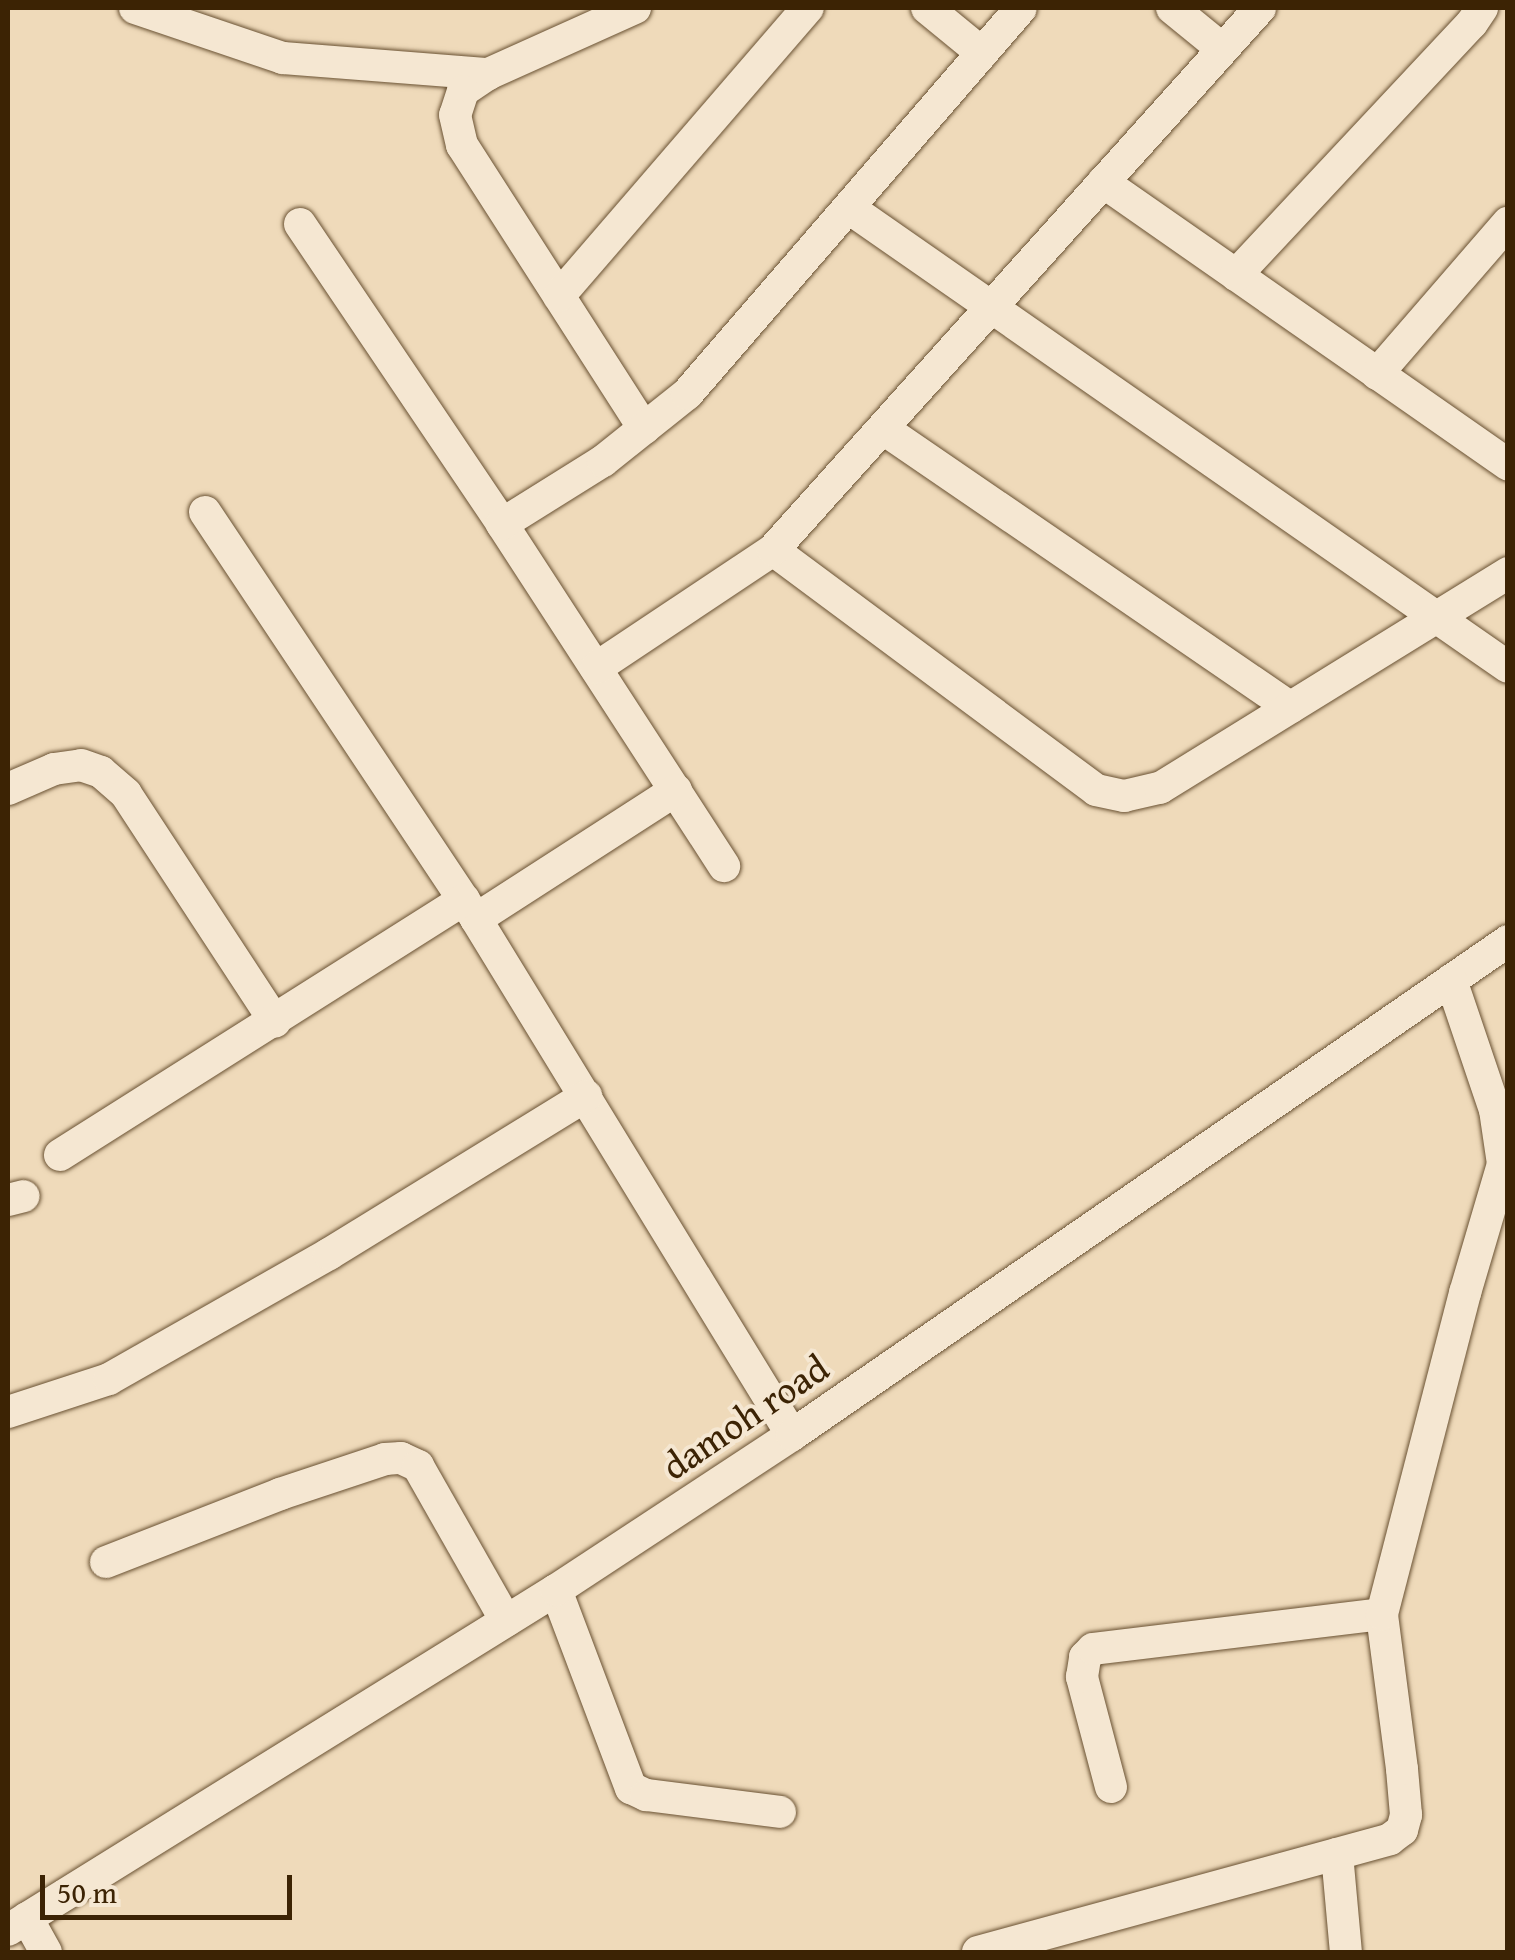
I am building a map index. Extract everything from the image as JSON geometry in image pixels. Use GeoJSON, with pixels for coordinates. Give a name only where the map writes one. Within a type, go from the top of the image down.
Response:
{"type":"FeatureCollection","features":[{"type":"Feature","properties":{"kind":"street"},"geometry":{"type":"LineString","coordinates":[[135,8],[283,58],[488,74]]}},
{"type":"Feature","properties":{"kind":"street"},"geometry":{"type":"LineString","coordinates":[[634,8],[488,74],[463,91],[455,115],[462,146],[644,428]]}},
{"type":"Feature","properties":{"kind":"street"},"geometry":{"type":"LineString","coordinates":[[559,296],[808,8]]}},
{"type":"Feature","properties":{"kind":"street"},"geometry":{"type":"LineString","coordinates":[[927,8],[982,53]]}},
{"type":"Feature","properties":{"kind":"street"},"geometry":{"type":"LineString","coordinates":[[502,524],[602,462],[687,394],[1021,8]]}},
{"type":"Feature","properties":{"kind":"street"},"geometry":{"type":"LineString","coordinates":[[1172,8],[1222,48]]}},
{"type":"Feature","properties":{"kind":"street"},"geometry":{"type":"LineString","coordinates":[[596,668],[773,550],[1260,8]]}},
{"type":"Feature","properties":{"kind":"street"},"geometry":{"type":"LineString","coordinates":[[1236,275],[1482,8]]}},
{"type":"Feature","properties":{"kind":"street"},"geometry":{"type":"LineString","coordinates":[[1103,182],[1508,465]]}},
{"type":"Feature","properties":{"kind":"street"},"geometry":{"type":"LineString","coordinates":[[849,208],[1508,667]]}},
{"type":"Feature","properties":{"kind":"street"},"geometry":{"type":"LineString","coordinates":[[1377,374],[1508,223]]}},
{"type":"Feature","properties":{"kind":"street"},"geometry":{"type":"LineString","coordinates":[[300,224],[502,524],[724,866]]}},
{"type":"Feature","properties":{"kind":"street"},"geometry":{"type":"LineString","coordinates":[[884,430],[1290,708]]}},
{"type":"Feature","properties":{"kind":"street"},"geometry":{"type":"LineString","coordinates":[[204,512],[470,909],[792,1435]]}},
{"type":"Feature","properties":{"kind":"street"},"geometry":{"type":"LineString","coordinates":[[773,550],[1096,790],[1124,796],[1160,788],[1508,573]]}},
{"type":"Feature","properties":{"kind":"street"},"geometry":{"type":"LineString","coordinates":[[8,789],[54,770],[82,765],[100,772],[126,794],[275,1022]]}},
{"type":"Feature","properties":{"kind":"street"},"geometry":{"type":"LineString","coordinates":[[60,1155],[275,1022],[676,790]]}},
{"type":"Feature","properties":{"kind":"street","name":"damoh road"},"geometry":{"type":"LineString","coordinates":[[17,1924],[556,1590],[792,1435],[1508,941]]}},
{"type":"Feature","properties":{"kind":"street"},"geometry":{"type":"LineString","coordinates":[[978,1952],[1390,1839],[1402,1830],[1406,1815],[1382,1614],[1464,1293],[1504,1164],[1495,1110],[1451,980]]}},
{"type":"Feature","properties":{"kind":"street"},"geometry":{"type":"LineString","coordinates":[[8,1412],[110,1379],[329,1254],[586,1096]]}},
{"type":"Feature","properties":{"kind":"street"},"geometry":{"type":"LineString","coordinates":[[106,1562],[280,1494],[385,1459],[401,1458],[418,1466],[506,1621]]}},
{"type":"Feature","properties":{"kind":"street"},"geometry":{"type":"LineString","coordinates":[[556,1590],[631,1788],[646,1795],[780,1812]]}},
{"type":"Feature","properties":{"kind":"street"},"geometry":{"type":"LineString","coordinates":[[1110,1787],[1082,1677],[1085,1657],[1094,1649],[1382,1614]]}},
{"type":"Feature","properties":{"kind":"street"},"geometry":{"type":"LineString","coordinates":[[1337,1854],[1346,1952]]}},
{"type":"Feature","properties":{"kind":"street"},"geometry":{"type":"LineString","coordinates":[[17,1924],[46,1952]]}}]}
